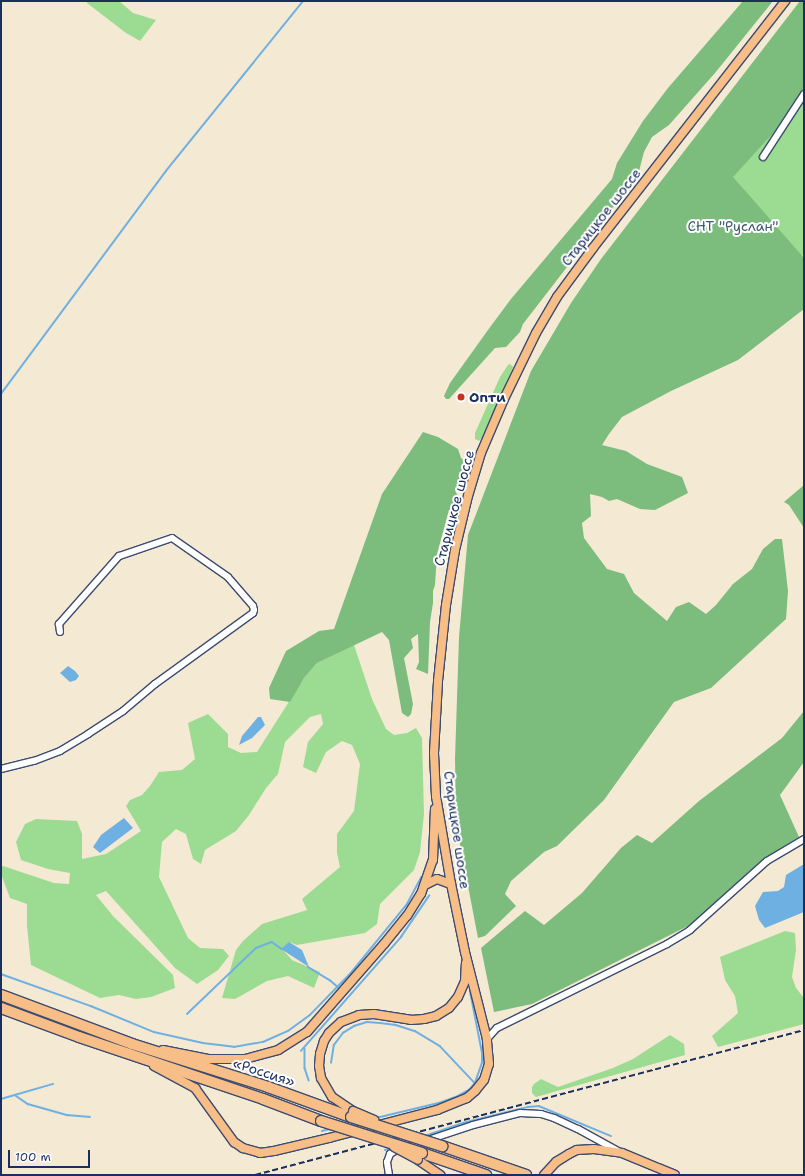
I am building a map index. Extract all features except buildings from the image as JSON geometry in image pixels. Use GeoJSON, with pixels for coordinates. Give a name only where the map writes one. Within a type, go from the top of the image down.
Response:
{"type":"FeatureCollection","features":[{"type":"Feature","properties":{"kind":"highway","name":"«Россия»"},"geometry":{"type":"LineString","coordinates":[[1,995],[132,1044],[352,1114],[523,1174]]}},
{"type":"Feature","properties":{"kind":"highway","name":"«Россия»"},"geometry":{"type":"LineString","coordinates":[[1,1008],[128,1054],[263,1099],[321,1121],[381,1140],[420,1157],[486,1175]]}},
{"type":"Feature","properties":{"kind":"main road","name":"Старицкое шоссе"},"geometry":{"type":"LineString","coordinates":[[128,1054],[195,1088],[234,1142],[251,1151],[263,1153],[329,1138],[423,1113],[463,1100],[475,1091],[486,1075],[489,1058],[487,1039],[451,884],[436,796],[434,753],[435,715],[451,572],[461,523],[473,480],[481,454],[500,408],[542,321],[569,280],[786,1]]}},
{"type":"Feature","properties":{"kind":"main road"},"geometry":{"type":"LineString","coordinates":[[132,1044],[200,1058],[228,1060],[258,1057],[286,1046],[307,1032],[325,1014],[407,916],[425,884],[433,853],[436,796]]}},
{"type":"Feature","properties":{"kind":"main road"},"geometry":{"type":"LineString","coordinates":[[425,884],[437,879],[451,884]]}},
{"type":"Feature","properties":{"kind":"main road"},"geometry":{"type":"LineString","coordinates":[[352,1114],[332,1097],[321,1078],[319,1069],[320,1054],[324,1041],[329,1033],[338,1024],[356,1015],[374,1014],[416,1020],[428,1018],[441,1013],[456,1001],[464,986],[466,969],[465,949]]}},
{"type":"Feature","properties":{"kind":"main road"},"geometry":{"type":"LineString","coordinates":[[544,1175],[556,1162],[577,1150],[601,1149],[622,1153],[675,1175]]}},
{"type":"Feature","properties":{"kind":"main road"},"geometry":{"type":"LineString","coordinates":[[420,1157],[440,1175]]}},
{"type":"Feature","properties":{"kind":"street"},"geometry":{"type":"LineString","coordinates":[[763,157],[804,94]]}},
{"type":"Feature","properties":{"kind":"street"},"geometry":{"type":"LineString","coordinates":[[1,769],[34,761],[60,752],[123,711],[155,684],[208,647],[253,613],[254,610],[253,606],[228,577],[172,538],[119,556],[60,624],[60,632]]}},
{"type":"Feature","properties":{"kind":"street"},"geometry":{"type":"LineString","coordinates":[[487,1039],[497,1028],[667,944],[690,930],[767,861],[804,839]]}},
{"type":"Feature","properties":{"kind":"street"},"geometry":{"type":"LineString","coordinates":[[389,1175],[387,1162],[390,1154],[395,1151],[473,1125],[520,1114],[541,1114],[554,1118],[578,1129],[622,1153]]}},
{"type":"Feature","properties":{"kind":"green space"},"geometry":{"type":"Polygon","coordinates":[[[87,1],[119,1],[133,13],[156,20],[140,41],[126,33],[87,3],[87,1]]]}},
{"type":"Feature","properties":{"kind":"green space"},"geometry":{"type":"Polygon","coordinates":[[[743,1],[773,1],[715,73],[669,125],[652,137],[644,152],[638,175],[523,324],[520,332],[506,347],[495,348],[449,399],[446,399],[444,396],[450,383],[511,299],[612,179],[617,163],[643,121],[668,88],[743,1]]]}},
{"type":"Feature","properties":{"kind":"green space"},"geometry":{"type":"Polygon","coordinates":[[[800,1],[804,1],[804,87],[774,132],[733,177],[804,258],[804,309],[738,360],[671,391],[622,417],[602,445],[626,451],[647,464],[682,477],[688,493],[655,510],[640,509],[617,499],[609,501],[602,497],[590,494],[591,516],[582,523],[584,538],[607,569],[624,574],[634,593],[667,621],[676,607],[689,602],[706,614],[716,605],[733,584],[752,569],[763,549],[775,539],[782,539],[788,591],[786,619],[711,688],[674,702],[604,800],[557,846],[544,852],[511,881],[505,894],[516,906],[485,936],[478,938],[459,839],[456,812],[455,759],[459,637],[468,535],[531,371],[571,303],[601,259],[800,1]]]}},
{"type":"Feature","properties":{"kind":"green space","name":"СНТ \"Руслан\""},"geometry":{"type":"Polygon","coordinates":[[[804,12],[804,254],[715,344],[614,268],[804,12]]]}},
{"type":"Feature","properties":{"kind":"green space"},"geometry":{"type":"Polygon","coordinates":[[[510,364],[513,367],[511,372],[482,438],[479,441],[475,439],[475,433],[500,377],[510,364]]]}},
{"type":"Feature","properties":{"kind":"green space"},"geometry":{"type":"Polygon","coordinates":[[[423,432],[438,437],[458,449],[461,458],[467,463],[460,484],[455,490],[457,495],[454,506],[449,510],[437,554],[430,622],[428,674],[416,669],[419,662],[418,634],[411,639],[413,648],[404,658],[413,704],[411,714],[408,717],[402,713],[389,640],[382,632],[317,663],[304,678],[290,702],[270,699],[269,688],[286,651],[319,631],[334,629],[382,494],[423,432]]]}},
{"type":"Feature","properties":{"kind":"green space"},"geometry":{"type":"Polygon","coordinates":[[[804,485],[804,528],[789,505],[784,502],[804,485]]]}},
{"type":"Feature","properties":{"kind":"green space"},"geometry":{"type":"Polygon","coordinates":[[[354,645],[372,699],[386,729],[394,735],[407,733],[416,728],[422,738],[424,814],[420,852],[414,870],[380,904],[377,924],[365,933],[297,945],[289,942],[284,951],[292,960],[320,972],[314,988],[288,976],[267,981],[235,999],[222,998],[236,950],[243,941],[262,924],[307,910],[302,899],[340,867],[337,853],[337,834],[354,811],[360,764],[352,745],[342,741],[326,752],[316,773],[303,767],[308,742],[323,724],[321,714],[310,717],[285,742],[278,774],[266,788],[249,815],[236,831],[205,850],[201,864],[193,859],[186,834],[176,829],[162,842],[159,877],[188,938],[200,948],[223,949],[229,956],[218,970],[197,984],[175,968],[106,891],[96,895],[113,916],[173,975],[175,988],[151,997],[136,999],[119,995],[100,998],[31,965],[27,926],[27,904],[10,898],[1,874],[1,867],[3,866],[54,883],[69,884],[70,873],[48,869],[21,860],[16,842],[25,824],[36,819],[77,821],[82,834],[82,859],[106,854],[141,831],[126,806],[130,800],[142,795],[159,772],[182,770],[195,759],[188,723],[208,714],[228,734],[228,747],[241,753],[257,752],[304,678],[317,663],[354,645]]]}},
{"type":"Feature","properties":{"kind":"green space"},"geometry":{"type":"Polygon","coordinates":[[[804,711],[804,762],[780,795],[799,837],[765,858],[692,924],[532,1004],[494,1012],[481,948],[525,911],[544,925],[582,893],[621,848],[637,835],[652,843],[699,801],[782,738],[804,711]]]}},
{"type":"Feature","properties":{"kind":"green space"},"geometry":{"type":"Polygon","coordinates":[[[785,931],[795,933],[796,950],[792,977],[796,988],[804,998],[804,1024],[718,1047],[712,1036],[738,1013],[735,996],[725,980],[720,957],[785,931]]]}},
{"type":"Feature","properties":{"kind":"green space"},"geometry":{"type":"Polygon","coordinates":[[[670,1035],[684,1044],[685,1055],[536,1097],[532,1093],[532,1087],[541,1079],[558,1087],[613,1068],[633,1059],[670,1035]]]}},
{"type":"Feature","properties":{"kind":"water"},"geometry":{"type":"Polygon","coordinates":[[[68,666],[79,676],[76,680],[70,682],[60,673],[68,666]]]}},
{"type":"Feature","properties":{"kind":"water"},"geometry":{"type":"Polygon","coordinates":[[[258,717],[261,717],[265,725],[252,738],[239,745],[242,736],[258,717]]]}},
{"type":"Feature","properties":{"kind":"water"},"geometry":{"type":"Polygon","coordinates":[[[124,818],[133,828],[100,853],[93,847],[101,835],[124,818]]]}},
{"type":"Feature","properties":{"kind":"water"},"geometry":{"type":"Polygon","coordinates":[[[804,864],[804,912],[765,928],[759,920],[755,906],[763,892],[778,891],[784,887],[786,875],[804,864]]]}},
{"type":"Feature","properties":{"kind":"water"},"geometry":{"type":"Polygon","coordinates":[[[289,942],[302,950],[309,967],[281,949],[289,942]]]}},
{"type":"Feature","properties":{"kind":"waterway"},"geometry":{"type":"LineString","coordinates":[[1,394],[166,171],[303,1]]}},
{"type":"Feature","properties":{"kind":"waterway"},"geometry":{"type":"LineString","coordinates":[[1,974],[91,1006],[154,1032],[203,1043],[234,1047],[263,1042],[288,1031],[310,1015],[350,974],[407,904],[421,878]]}},
{"type":"Feature","properties":{"kind":"waterway"},"geometry":{"type":"LineString","coordinates":[[301,1051],[401,937],[429,896]]}},
{"type":"Feature","properties":{"kind":"waterway"},"geometry":{"type":"LineString","coordinates":[[187,1014],[256,948],[272,942],[282,949]]}},
{"type":"Feature","properties":{"kind":"waterway"},"geometry":{"type":"LineString","coordinates":[[308,967],[330,980],[338,987]]}},
{"type":"Feature","properties":{"kind":"waterway"},"geometry":{"type":"LineString","coordinates":[[376,1118],[439,1103],[469,1090],[475,1083],[482,1063],[482,1053],[470,992]]}},
{"type":"Feature","properties":{"kind":"waterway"},"geometry":{"type":"LineString","coordinates":[[331,1063],[334,1045],[343,1033],[354,1026],[367,1022],[396,1025],[415,1031],[440,1046],[475,1083]]}},
{"type":"Feature","properties":{"kind":"waterway"},"geometry":{"type":"LineString","coordinates":[[305,1049],[305,1068],[309,1080]]}},
{"type":"Feature","properties":{"kind":"waterway"},"geometry":{"type":"LineString","coordinates":[[1,1099],[53,1084]]}},
{"type":"Feature","properties":{"kind":"waterway"},"geometry":{"type":"LineString","coordinates":[[15,1095],[28,1104],[67,1115],[90,1117]]}},
{"type":"Feature","properties":{"kind":"waterway"},"geometry":{"type":"LineString","coordinates":[[425,1136],[463,1123],[528,1107],[539,1106],[611,1136]]}},
{"type":"Feature","properties":{"kind":"waterway"},"geometry":{"type":"LineString","coordinates":[[349,1125],[357,1123]]}},
{"type":"Feature","properties":{"kind":"waterway"},"geometry":{"type":"LineString","coordinates":[[322,1131],[331,1129]]}},
{"type":"Feature","properties":{"kind":"waterway"},"geometry":{"type":"LineString","coordinates":[[385,1150],[391,1148]]}},
{"type":"Feature","properties":{"kind":"railway"},"geometry":{"type":"LineString","coordinates":[[255,1175],[804,1030]]}},
{"type":"Feature","properties":{"kind":"place","name":"Опти"},"geometry":{"type":"Point","coordinates":[461,397]}}]}
